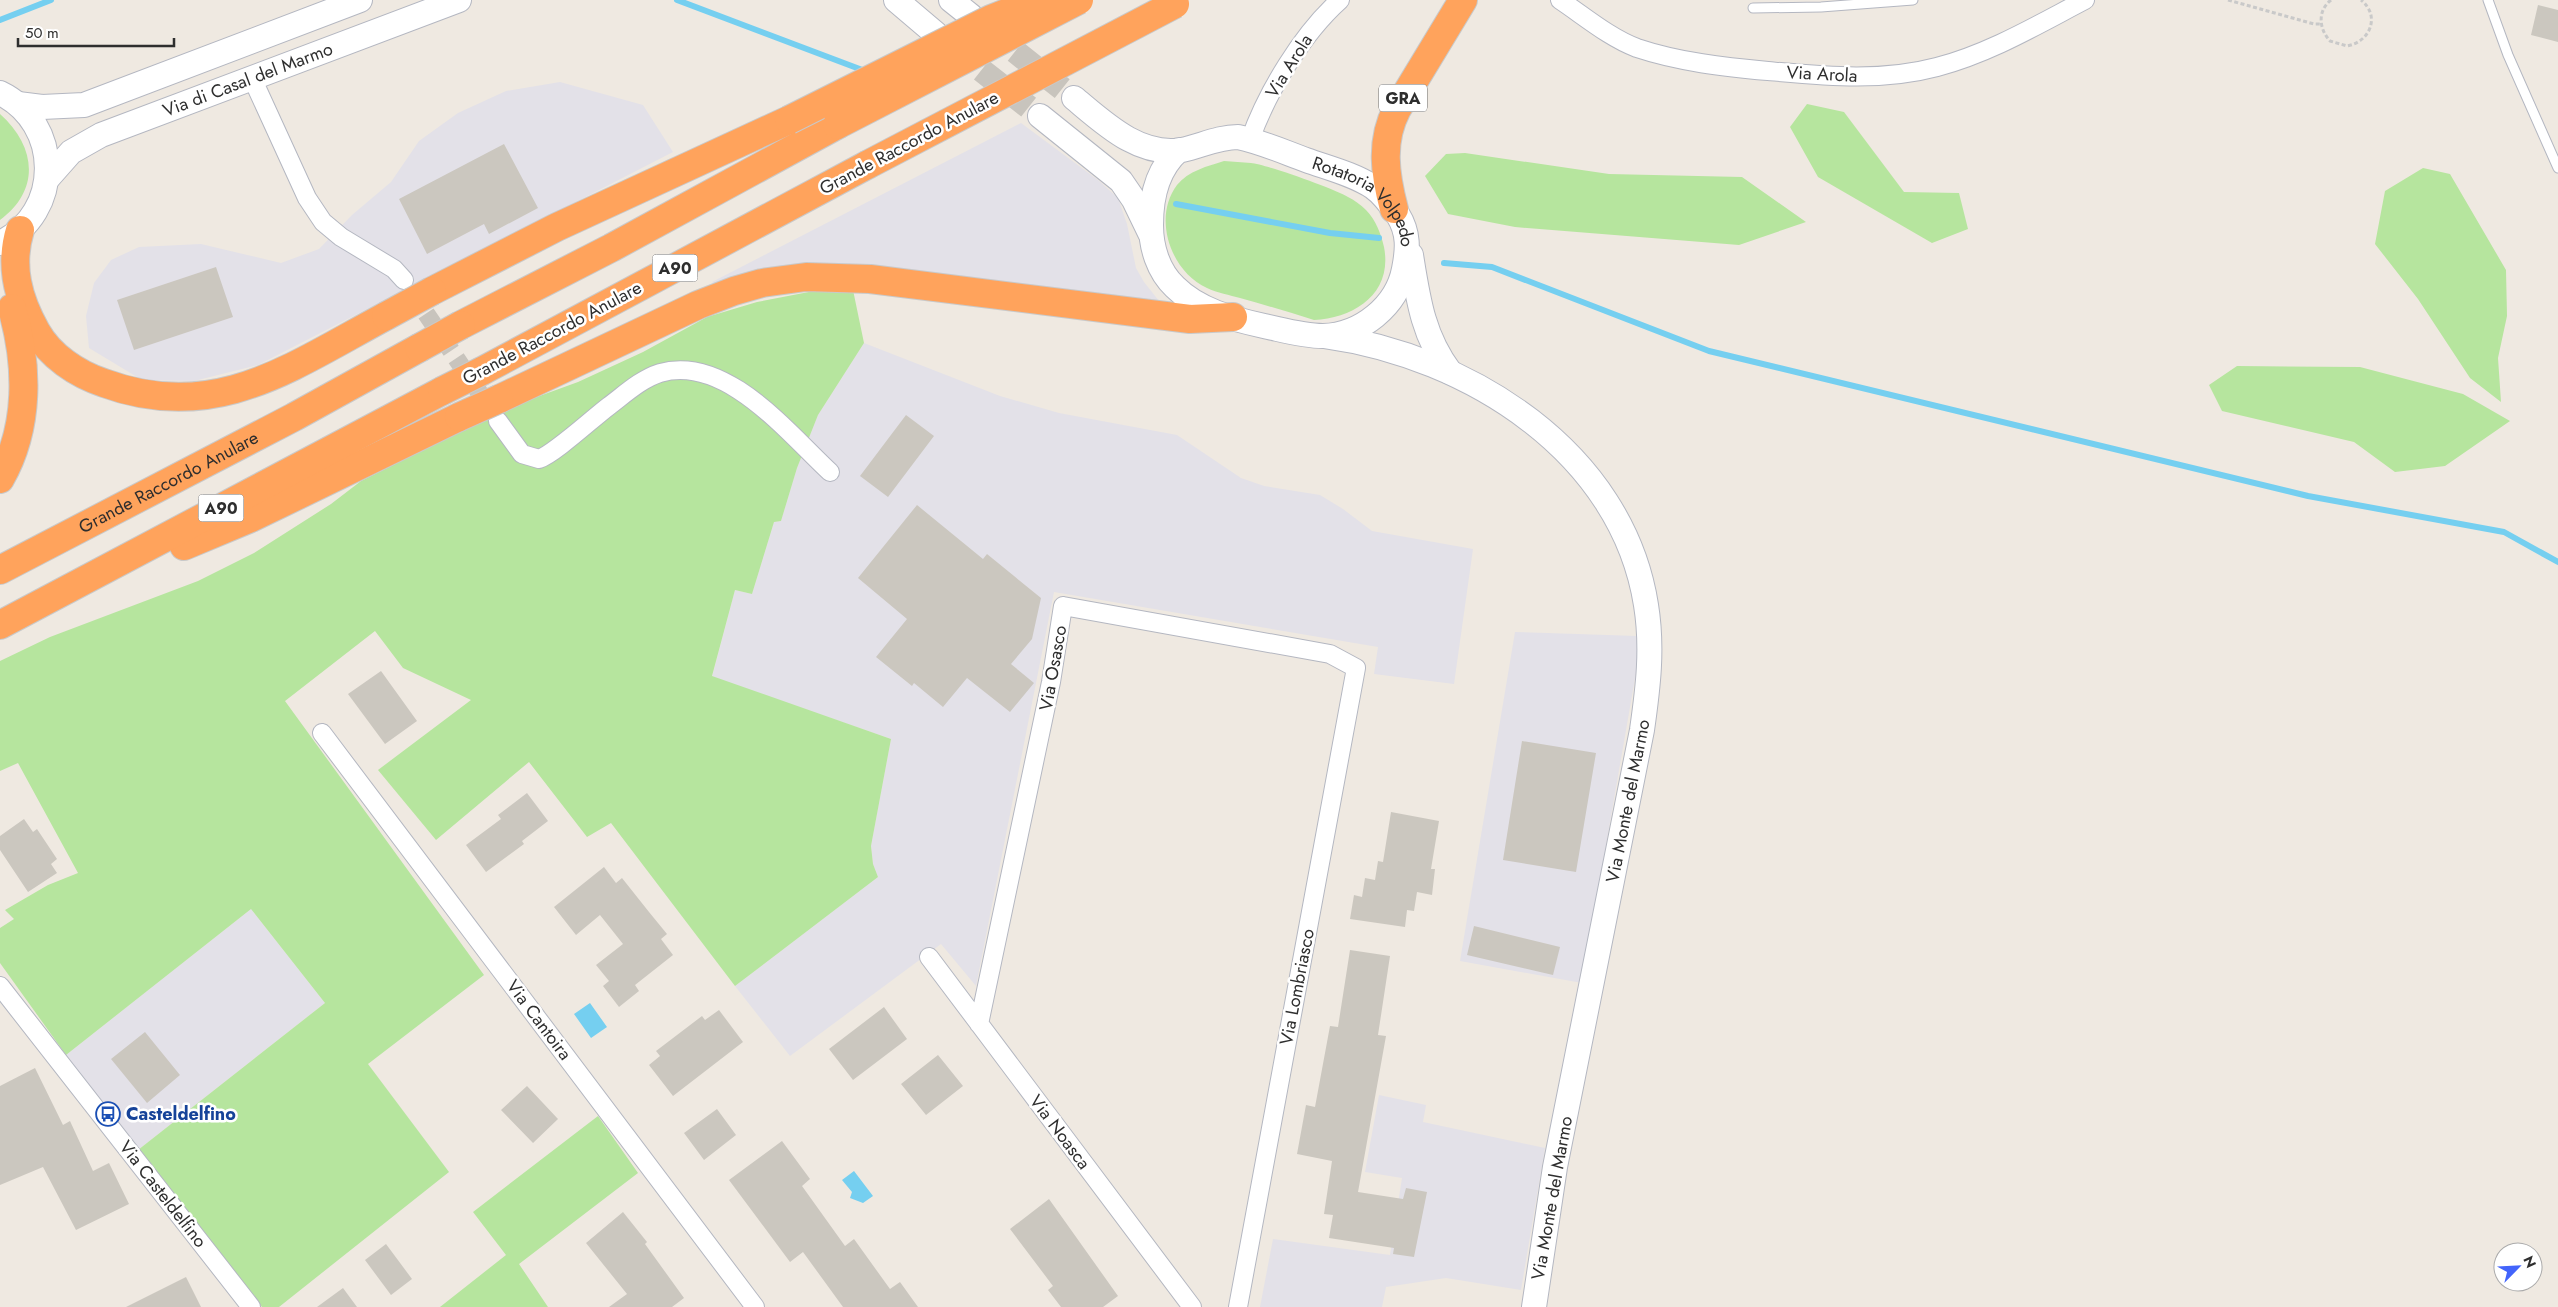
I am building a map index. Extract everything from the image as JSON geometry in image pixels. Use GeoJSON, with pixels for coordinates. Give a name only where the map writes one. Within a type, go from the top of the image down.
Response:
{"type":"FeatureCollection","features":[{"type":"Feature","properties":{"kind":"highway"},"geometry":{"type":"LineString","coordinates":[[10,236],[15,260],[16,284],[38,335],[54,354],[86,376],[134,393],[163,397],[203,397],[256,384],[432,290],[557,227],[789,120],[991,19],[1039,0]]}},
{"type":"Feature","properties":{"kind":"highway","name":"Grande Raccordo Anulare"},"geometry":{"type":"LineString","coordinates":[[0,570],[294,417],[420,348],[611,248],[837,124],[1079,0]]}},
{"type":"Feature","properties":{"kind":"highway","name":"GRA"},"geometry":{"type":"LineString","coordinates":[[1394,209],[1386,170],[1388,128],[1397,109],[1463,0]]}},
{"type":"Feature","properties":{"kind":"highway","name":"Grande Raccordo Anulare"},"geometry":{"type":"LineString","coordinates":[[0,625],[482,371],[867,165],[1179,2]]}},
{"type":"Feature","properties":{"kind":"highway"},"geometry":{"type":"LineString","coordinates":[[35,607],[250,518],[459,418],[499,410],[698,305],[748,287],[791,279],[822,277],[870,279],[1180,318],[1233,318]]}},
{"type":"Feature","properties":{"kind":"highway"},"geometry":{"type":"LineString","coordinates":[[0,282],[8,296],[18,327],[22,347],[24,382],[22,410],[14,450],[0,479]]}},
{"type":"Feature","properties":{"kind":"main road","name":"Via di Casal del Marmo"},"geometry":{"type":"LineString","coordinates":[[9,99],[42,107],[84,105],[360,0]]}},
{"type":"Feature","properties":{"kind":"main road","name":"Via di Casal del Marmo"},"geometry":{"type":"LineString","coordinates":[[48,178],[64,158],[88,141],[253,80],[459,0]]}},
{"type":"Feature","properties":{"kind":"main road"},"geometry":{"type":"LineString","coordinates":[[896,0],[936,34]]}},
{"type":"Feature","properties":{"kind":"main road"},"geometry":{"type":"LineString","coordinates":[[951,0],[971,16]]}},
{"type":"Feature","properties":{"kind":"main road"},"geometry":{"type":"LineString","coordinates":[[1074,98],[1110,127],[1133,142],[1160,150],[1179,150]]}},
{"type":"Feature","properties":{"kind":"main road"},"geometry":{"type":"LineString","coordinates":[[9,99],[36,124],[46,151],[48,178],[43,197],[34,215],[10,236]]}},
{"type":"Feature","properties":{"kind":"main road"},"geometry":{"type":"LineString","coordinates":[[1040,116],[1121,181],[1134,200],[1151,235]]}},
{"type":"Feature","properties":{"kind":"main road","name":"Rotatoria Volpedo"},"geometry":{"type":"LineString","coordinates":[[1230,137],[1250,140],[1364,182],[1374,188],[1394,209],[1408,241],[1403,274],[1393,298],[1363,325],[1325,336],[1305,334],[1233,318],[1201,306],[1174,287],[1158,263],[1151,235],[1155,187],[1166,164],[1179,150],[1230,137]]}},
{"type":"Feature","properties":{"kind":"main road","name":"Via Monte del Marmo"},"geometry":{"type":"LineString","coordinates":[[1408,241],[1426,330],[1430,342],[1450,372]]}},
{"type":"Feature","properties":{"kind":"main road","name":"Via Monte del Marmo"},"geometry":{"type":"LineString","coordinates":[[1325,336],[1389,348],[1450,372],[1492,394],[1533,422],[1567,452],[1594,484],[1614,515],[1629,548],[1646,604],[1650,638],[1648,683],[1637,755],[1555,1167],[1534,1307]]}},
{"type":"Feature","properties":{"kind":"street","name":"Via Arola"},"geometry":{"type":"LineString","coordinates":[[1250,140],[1263,109],[1296,53],[1313,28],[1340,0]]}},
{"type":"Feature","properties":{"kind":"street","name":"Via Arola"},"geometry":{"type":"LineString","coordinates":[[1560,0],[1636,48],[1710,65],[1836,77],[1871,77],[1936,68],[2004,42],[2078,2]]}},
{"type":"Feature","properties":{"kind":"street"},"geometry":{"type":"LineString","coordinates":[[253,80],[307,198],[323,222],[341,237],[394,269],[404,280]]}},
{"type":"Feature","properties":{"kind":"street"},"geometry":{"type":"LineString","coordinates":[[499,410],[522,454],[539,459],[641,382],[659,374],[682,369],[693,370],[714,376],[742,392],[830,472]]}},
{"type":"Feature","properties":{"kind":"street","name":"Via Osasco"},"geometry":{"type":"LineString","coordinates":[[979,1024],[1051,682],[1063,606],[1330,654],[1356,668]]}},
{"type":"Feature","properties":{"kind":"street","name":"Via Lombriasco"},"geometry":{"type":"LineString","coordinates":[[1238,1307],[1356,668]]}},
{"type":"Feature","properties":{"kind":"street","name":"Via Cantoira"},"geometry":{"type":"LineString","coordinates":[[322,733],[755,1307]]}},
{"type":"Feature","properties":{"kind":"street","name":"Via Noasca"},"geometry":{"type":"LineString","coordinates":[[929,958],[1192,1307]]}},
{"type":"Feature","properties":{"kind":"street","name":"Via Casteldelfino"},"geometry":{"type":"LineString","coordinates":[[0,986],[251,1307]]}},
{"type":"Feature","properties":{"kind":"lane"},"geometry":{"type":"LineString","coordinates":[[1753,8],[1821,8],[1913,0]]}},
{"type":"Feature","properties":{"kind":"lane"},"geometry":{"type":"LineString","coordinates":[[2488,0],[2508,56],[2558,168]]}},
{"type":"Feature","properties":{"kind":"path"},"geometry":{"type":"LineString","coordinates":[[2228,0],[2314,24],[2320,24]]}},
{"type":"Feature","properties":{"kind":"path"},"geometry":{"type":"LineString","coordinates":[[2331,0],[2321,13],[2320,24],[2330,41],[2347,46],[2355,45],[2363,40],[2371,26],[2369,10],[2361,0]]}},
{"type":"Feature","properties":{"kind":"shaded area"},"geometry":{"type":"Polygon","coordinates":[[[560,82],[643,105],[673,152],[258,365],[194,381],[142,380],[89,348],[86,316],[94,283],[111,260],[139,247],[201,244],[281,263],[319,249],[352,215],[391,182],[419,141],[458,113],[506,91],[560,82]]]}},
{"type":"Feature","properties":{"kind":"shaded area"},"geometry":{"type":"Polygon","coordinates":[[[1021,123],[1098,180],[1118,198],[1127,224],[1136,268],[1144,282],[1163,306],[715,285],[712,282],[1021,123]]]}},
{"type":"Feature","properties":{"kind":"shaded area"},"geometry":{"type":"Polygon","coordinates":[[[864,343],[1000,396],[1059,413],[1177,435],[1241,478],[1264,486],[1320,495],[1343,509],[1372,531],[1473,549],[1454,684],[1374,674],[1378,647],[1054,592],[976,986],[941,944],[790,1056],[735,986],[878,877],[873,864],[871,846],[891,739],[712,677],[735,590],[752,594],[774,522],[781,521],[797,468],[818,415],[864,343]]]}},
{"type":"Feature","properties":{"kind":"shaded area"},"geometry":{"type":"Polygon","coordinates":[[[1515,632],[1637,636],[1638,661],[1582,983],[1460,961],[1515,632]]]}},
{"type":"Feature","properties":{"kind":"shaded area"},"geometry":{"type":"Polygon","coordinates":[[[251,909],[325,1003],[138,1150],[66,1055],[251,909]]]}},
{"type":"Feature","properties":{"kind":"shaded area"},"geometry":{"type":"Polygon","coordinates":[[[1379,1095],[1426,1105],[1423,1122],[1545,1148],[1521,1290],[1446,1278],[1386,1287],[1382,1307],[1260,1307],[1273,1239],[1390,1255],[1402,1178],[1365,1172],[1379,1095]]]}},
{"type":"Feature","properties":{"kind":"green space"},"geometry":{"type":"Polygon","coordinates":[[[1807,104],[1844,112],[1904,192],[1959,193],[1968,229],[1932,243],[1818,177],[1790,127],[1807,104]]]}},
{"type":"Feature","properties":{"kind":"green space"},"geometry":{"type":"Polygon","coordinates":[[[0,114],[21,140],[27,154],[29,168],[28,182],[22,195],[13,208],[0,220],[0,114]]]}},
{"type":"Feature","properties":{"kind":"green space"},"geometry":{"type":"Polygon","coordinates":[[[1465,153],[1609,174],[1742,177],[1806,222],[1739,245],[1515,227],[1448,214],[1425,176],[1446,154],[1465,153]]]}},
{"type":"Feature","properties":{"kind":"green space"},"geometry":{"type":"Polygon","coordinates":[[[1224,161],[1259,164],[1300,177],[1341,193],[1366,210],[1373,218],[1380,232],[1384,247],[1385,263],[1383,278],[1377,290],[1368,300],[1344,314],[1314,320],[1215,291],[1194,280],[1175,257],[1169,243],[1166,213],[1170,198],[1182,180],[1199,170],[1224,161]]]}},
{"type":"Feature","properties":{"kind":"green space"},"geometry":{"type":"Polygon","coordinates":[[[2423,168],[2450,174],[2506,270],[2507,316],[2498,358],[2501,402],[2470,378],[2418,299],[2375,244],[2385,191],[2423,168]]]}},
{"type":"Feature","properties":{"kind":"green space"},"geometry":{"type":"Polygon","coordinates":[[[853,290],[864,343],[818,415],[797,468],[781,521],[774,522],[752,594],[735,590],[712,676],[891,739],[871,846],[873,864],[878,877],[735,986],[611,823],[587,837],[529,762],[436,840],[378,770],[471,700],[403,668],[375,631],[285,701],[484,975],[368,1064],[449,1172],[279,1307],[262,1307],[138,1150],[325,1003],[251,909],[66,1055],[0,963],[0,928],[14,919],[5,910],[48,885],[78,873],[18,763],[0,771],[0,661],[50,637],[198,581],[254,553],[331,504],[361,481],[512,406],[578,382],[643,352],[707,317],[757,302],[814,291],[853,290]]]}},
{"type":"Feature","properties":{"kind":"green space"},"geometry":{"type":"Polygon","coordinates":[[[2237,366],[2360,367],[2463,394],[2510,421],[2445,466],[2395,472],[2354,442],[2222,411],[2209,385],[2237,366]]]}},
{"type":"Feature","properties":{"kind":"green space"},"geometry":{"type":"Polygon","coordinates":[[[598,1116],[638,1173],[519,1264],[548,1307],[440,1307],[506,1255],[473,1212],[598,1116]]]}},
{"type":"Feature","properties":{"kind":"water"},"geometry":{"type":"Polygon","coordinates":[[[590,1003],[607,1027],[591,1038],[574,1014],[590,1003]]]}},
{"type":"Feature","properties":{"kind":"water"},"geometry":{"type":"Polygon","coordinates":[[[854,1171],[873,1196],[863,1203],[850,1198],[852,1192],[842,1180],[854,1171]]]}},
{"type":"Feature","properties":{"kind":"building"},"geometry":{"type":"Polygon","coordinates":[[[2538,5],[2558,10],[2558,42],[2531,35],[2538,5]]]}},
{"type":"Feature","properties":{"kind":"building"},"geometry":{"type":"Polygon","coordinates":[[[504,144],[538,208],[489,234],[484,224],[427,254],[399,199],[504,144]]]}},
{"type":"Feature","properties":{"kind":"building"},"geometry":{"type":"Polygon","coordinates":[[[216,267],[233,317],[134,350],[117,300],[216,267]]]}},
{"type":"Feature","properties":{"kind":"building"},"geometry":{"type":"Polygon","coordinates":[[[906,415],[934,436],[888,497],[860,476],[906,415]]]}},
{"type":"Feature","properties":{"kind":"building"},"geometry":{"type":"Polygon","coordinates":[[[917,505],[983,559],[987,554],[1041,598],[1032,639],[1011,664],[1034,683],[1010,712],[967,678],[943,707],[914,683],[912,686],[876,657],[907,619],[858,578],[917,505]]]}},
{"type":"Feature","properties":{"kind":"building"},"geometry":{"type":"Polygon","coordinates":[[[381,671],[417,721],[385,744],[348,694],[381,671]]]}},
{"type":"Feature","properties":{"kind":"building"},"geometry":{"type":"Polygon","coordinates":[[[1522,741],[1596,753],[1576,872],[1503,860],[1522,741]]]}},
{"type":"Feature","properties":{"kind":"building"},"geometry":{"type":"Polygon","coordinates":[[[527,793],[548,821],[522,841],[524,844],[486,872],[466,845],[501,819],[498,815],[527,793]]]}},
{"type":"Feature","properties":{"kind":"building"},"geometry":{"type":"Polygon","coordinates":[[[1391,812],[1439,821],[1431,869],[1435,869],[1432,895],[1417,892],[1414,911],[1407,910],[1405,927],[1350,919],[1354,895],[1362,897],[1365,878],[1375,880],[1378,861],[1383,862],[1391,812]]]}},
{"type":"Feature","properties":{"kind":"building"},"geometry":{"type":"Polygon","coordinates":[[[24,819],[33,832],[37,829],[57,859],[51,864],[57,873],[28,892],[0,850],[0,836],[24,819]]]}},
{"type":"Feature","properties":{"kind":"building"},"geometry":{"type":"Polygon","coordinates":[[[604,867],[616,883],[622,878],[667,934],[661,939],[673,955],[635,985],[639,991],[619,1007],[603,986],[609,981],[596,965],[623,944],[600,915],[576,935],[554,907],[604,867]]]}},
{"type":"Feature","properties":{"kind":"building"},"geometry":{"type":"Polygon","coordinates":[[[1474,926],[1560,947],[1553,975],[1467,955],[1474,926]]]}},
{"type":"Feature","properties":{"kind":"building"},"geometry":{"type":"Polygon","coordinates":[[[1350,950],[1390,956],[1378,1035],[1386,1036],[1358,1192],[1403,1199],[1406,1188],[1427,1192],[1414,1257],[1393,1254],[1394,1248],[1329,1238],[1333,1215],[1324,1214],[1332,1161],[1297,1154],[1306,1105],[1315,1107],[1330,1026],[1338,1027],[1350,950]]]}},
{"type":"Feature","properties":{"kind":"building"},"geometry":{"type":"Polygon","coordinates":[[[884,1007],[907,1039],[853,1080],[829,1049],[884,1007]]]}},
{"type":"Feature","properties":{"kind":"building"},"geometry":{"type":"Polygon","coordinates":[[[719,1010],[743,1042],[673,1096],[649,1065],[660,1056],[656,1051],[702,1016],[705,1020],[719,1010]]]}},
{"type":"Feature","properties":{"kind":"building"},"geometry":{"type":"Polygon","coordinates":[[[145,1032],[180,1075],[147,1103],[111,1059],[145,1032]]]}},
{"type":"Feature","properties":{"kind":"building"},"geometry":{"type":"Polygon","coordinates":[[[938,1055],[963,1086],[926,1115],[901,1084],[938,1055]]]}},
{"type":"Feature","properties":{"kind":"building"},"geometry":{"type":"Polygon","coordinates":[[[35,1068],[63,1125],[70,1121],[93,1171],[109,1163],[129,1204],[76,1230],[43,1167],[0,1185],[0,1086],[35,1068]]]}},
{"type":"Feature","properties":{"kind":"building"},"geometry":{"type":"Polygon","coordinates":[[[527,1086],[558,1119],[533,1143],[501,1110],[527,1086]]]}},
{"type":"Feature","properties":{"kind":"building"},"geometry":{"type":"Polygon","coordinates":[[[717,1109],[736,1135],[704,1160],[684,1133],[717,1109]]]}},
{"type":"Feature","properties":{"kind":"building"},"geometry":{"type":"Polygon","coordinates":[[[782,1141],[810,1179],[802,1186],[845,1246],[854,1239],[890,1289],[900,1282],[918,1307],[843,1307],[803,1252],[790,1262],[729,1180],[782,1141]]]}},
{"type":"Feature","properties":{"kind":"building"},"geometry":{"type":"Polygon","coordinates":[[[1049,1199],[1118,1296],[1103,1307],[1061,1307],[1048,1290],[1053,1286],[1010,1229],[1049,1199]]]}},
{"type":"Feature","properties":{"kind":"building"},"geometry":{"type":"Polygon","coordinates":[[[623,1212],[647,1242],[645,1244],[684,1298],[672,1307],[609,1307],[627,1294],[586,1243],[623,1212]]]}},
{"type":"Feature","properties":{"kind":"building"},"geometry":{"type":"Polygon","coordinates":[[[386,1244],[412,1279],[391,1295],[365,1260],[386,1244]]]}},
{"type":"Feature","properties":{"kind":"building"},"geometry":{"type":"Polygon","coordinates":[[[186,1277],[201,1307],[126,1307],[186,1277]]]}},
{"type":"Feature","properties":{"kind":"building"},"geometry":{"type":"Polygon","coordinates":[[[343,1288],[357,1307],[317,1307],[343,1288]]]}},
{"type":"Feature","properties":{"kind":"waterway"},"geometry":{"type":"LineString","coordinates":[[0,20],[51,0]]}},
{"type":"Feature","properties":{"kind":"waterway"},"geometry":{"type":"LineString","coordinates":[[677,0],[865,71]]}},
{"type":"Feature","properties":{"kind":"waterway"},"geometry":{"type":"LineString","coordinates":[[1176,204],[1330,233],[1379,238]]}},
{"type":"Feature","properties":{"kind":"waterway"},"geometry":{"type":"LineString","coordinates":[[1444,263],[1492,267],[1709,351],[2308,496],[2504,532],[2558,562]]}},
{"type":"Feature","properties":{"kind":"tunnel"},"geometry":{"type":"LineString","coordinates":[[987,29],[1074,98]]}},
{"type":"Feature","properties":{"kind":"tunnel"},"geometry":{"type":"LineString","coordinates":[[953,48],[1040,116]]}},
{"type":"Feature","properties":{"kind":"tunnel"},"geometry":{"type":"LineString","coordinates":[[411,291],[493,413]]}},
{"type":"Feature","properties":{"kind":"place","name":"Casteldelfino"},"geometry":{"type":"Point","coordinates":[108,1114]}}]}
